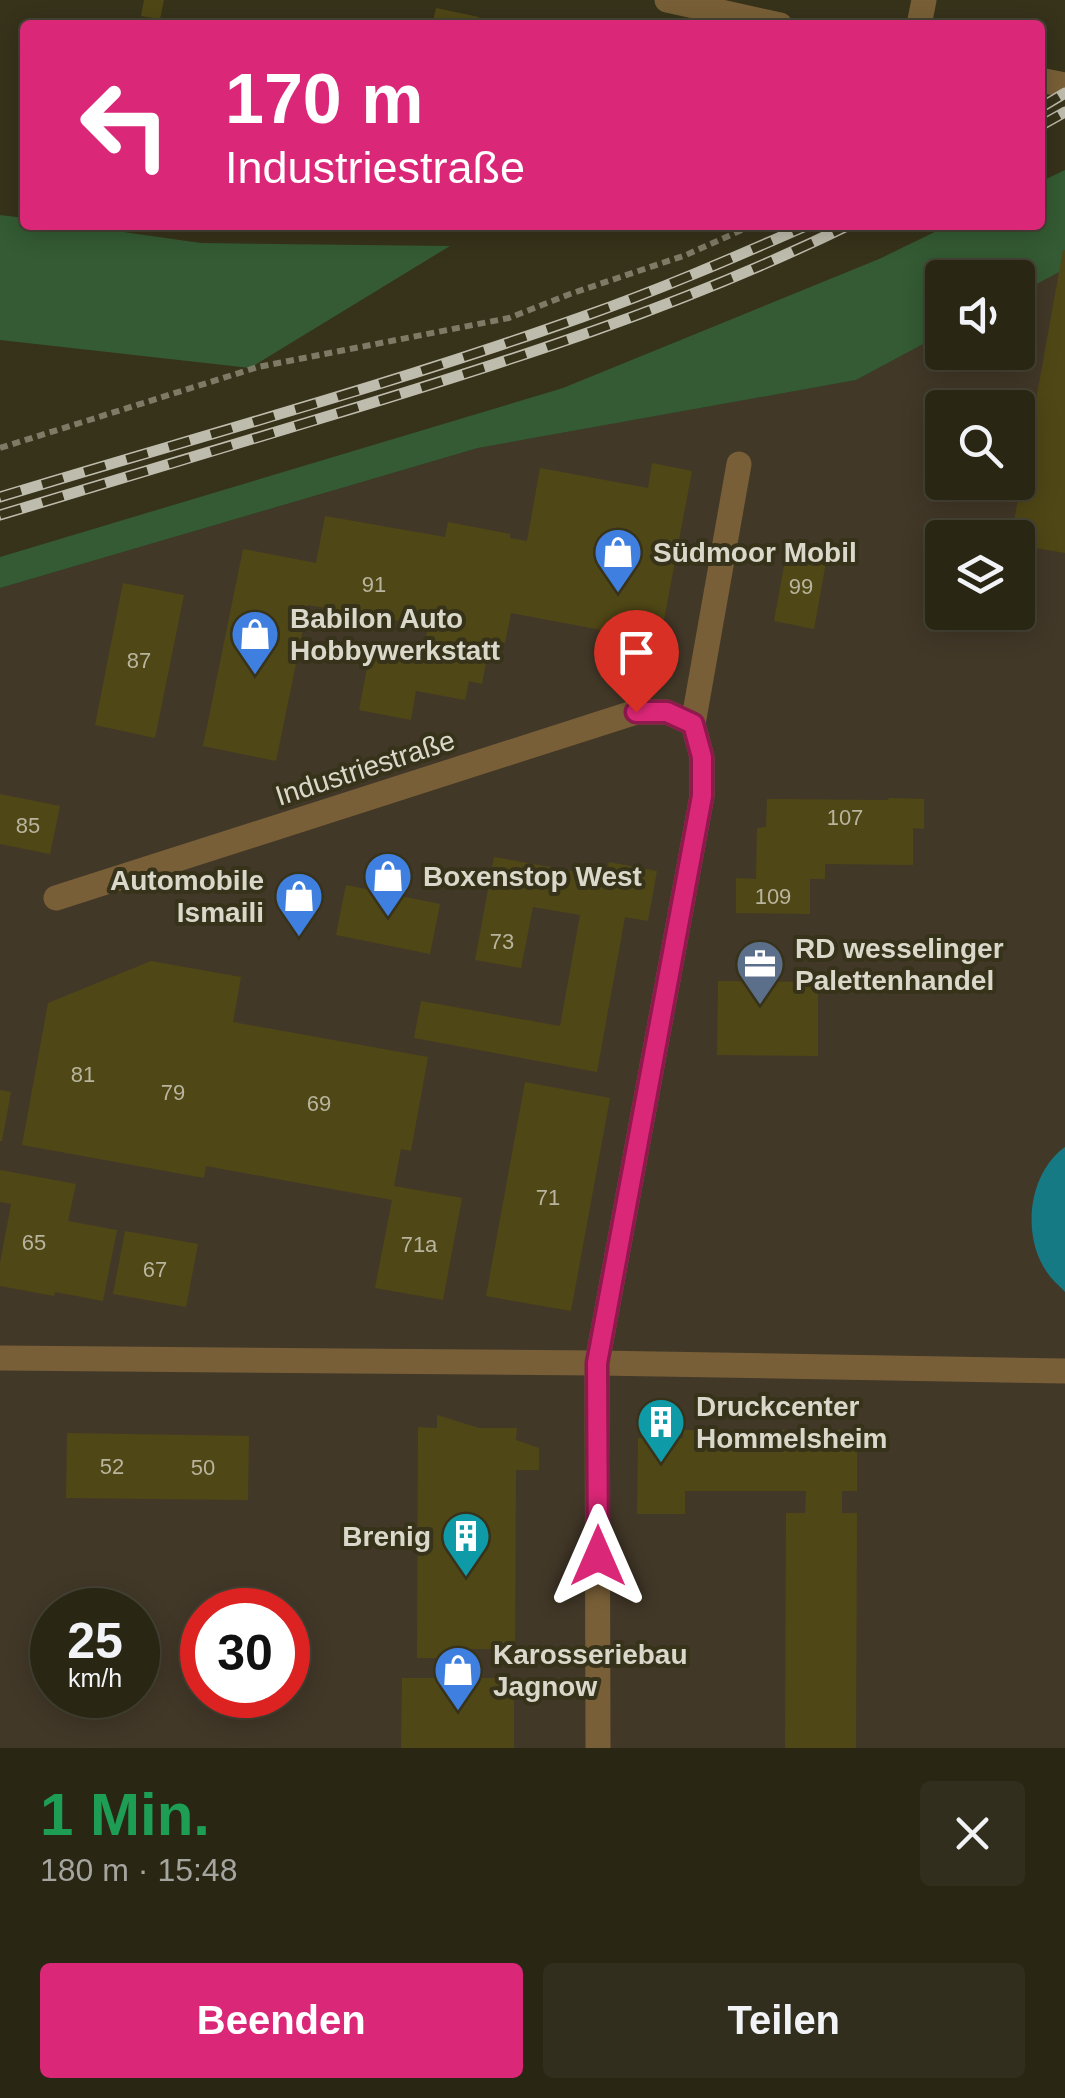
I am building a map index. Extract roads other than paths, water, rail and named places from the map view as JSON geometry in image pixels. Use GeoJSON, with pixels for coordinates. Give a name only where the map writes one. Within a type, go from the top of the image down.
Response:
{"type":"FeatureCollection","features":[{"type":"Feature","properties":{"kind":"street"},"geometry":{"type":"LineString","coordinates":[[667,0],[757,20]]}},
{"type":"Feature","properties":{"kind":"street"},"geometry":{"type":"LineString","coordinates":[[598,1748],[597,1363],[702,796],[702,757],[693,724],[739,464]]}},
{"type":"Feature","properties":{"kind":"street","name":"Industriestraße"},"geometry":{"type":"LineString","coordinates":[[56,898],[636,712],[667,712],[693,724]]}},
{"type":"Feature","properties":{"kind":"street"},"geometry":{"type":"LineString","coordinates":[[0,1358],[1065,1372]]}},
{"type":"Feature","properties":{"kind":"water"},"geometry":{"type":"Polygon","coordinates":[[[1065,1147],[1065,1292],[1040,1260],[1034,1244],[1032,1208],[1043,1173],[1065,1147]]]}},
{"type":"Feature","properties":{"kind":"railway"},"geometry":{"type":"LineString","coordinates":[[1045,105],[1065,93]]}},
{"type":"Feature","properties":{"kind":"railway"},"geometry":{"type":"LineString","coordinates":[[1045,123],[1065,112]]}},
{"type":"Feature","properties":{"kind":"railway"},"geometry":{"type":"LineString","coordinates":[[0,497],[510,342],[639,296],[796,230]]}},
{"type":"Feature","properties":{"kind":"railway"},"geometry":{"type":"LineString","coordinates":[[0,515],[531,352],[724,281],[838,230]]}},
{"type":"Feature","properties":{"kind":"place","name":"Südmoor Mobil"},"geometry":{"type":"Point","coordinates":[618,594]}},
{"type":"Feature","properties":{"kind":"place","name":"Babilon Auto Hobbywerkstatt"},"geometry":{"type":"Point","coordinates":[255,676]}},
{"type":"Feature","properties":{"kind":"place","name":"Boxenstop West"},"geometry":{"type":"Point","coordinates":[388,918]}},
{"type":"Feature","properties":{"kind":"place","name":"Automobile Ismaili"},"geometry":{"type":"Point","coordinates":[299,938]}},
{"type":"Feature","properties":{"kind":"place","name":"RD wesselinger Palettenhandel"},"geometry":{"type":"Point","coordinates":[760,1006]}},
{"type":"Feature","properties":{"kind":"place","name":"Druckcenter Hommelsheim"},"geometry":{"type":"Point","coordinates":[661,1464]}},
{"type":"Feature","properties":{"kind":"place","name":"Brenig"},"geometry":{"type":"Point","coordinates":[466,1578]}},
{"type":"Feature","properties":{"kind":"place","name":"Karosseriebau Jagnow"},"geometry":{"type":"Point","coordinates":[458,1712]}}]}
